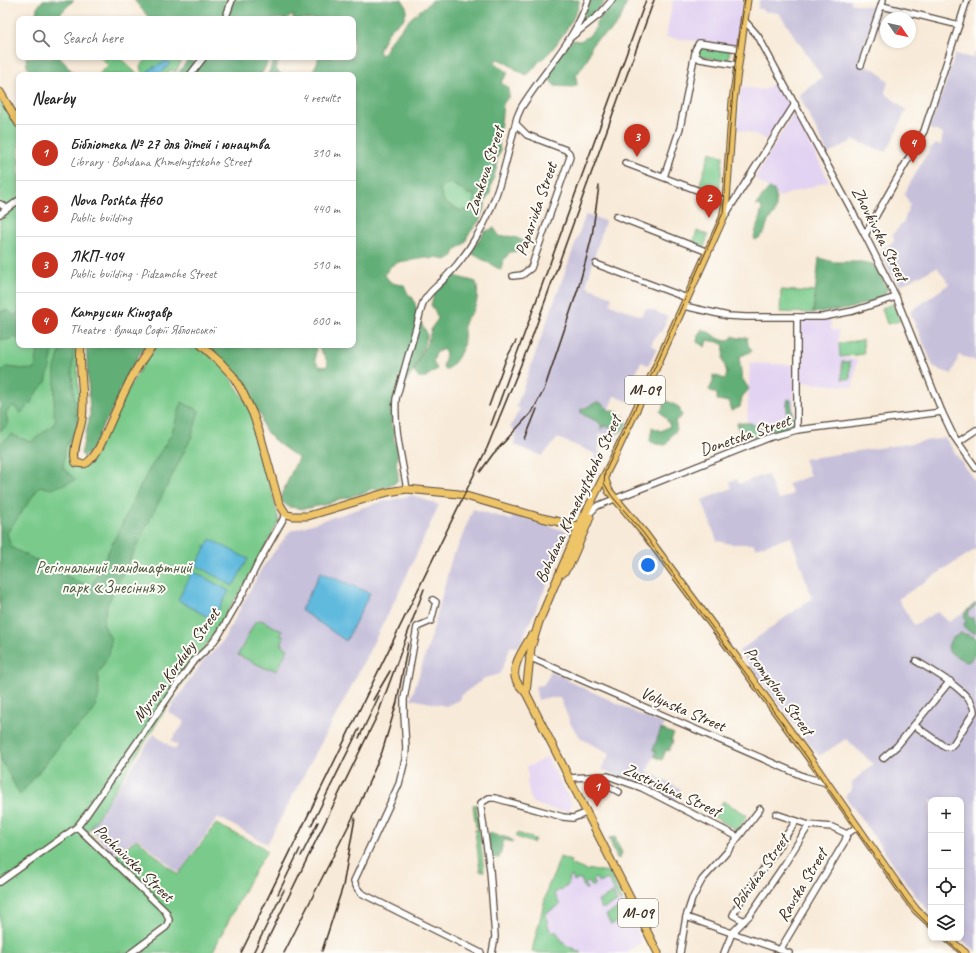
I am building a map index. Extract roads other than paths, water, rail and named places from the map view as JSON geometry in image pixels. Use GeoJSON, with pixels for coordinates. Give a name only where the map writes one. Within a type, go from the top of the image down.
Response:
{"type":"FeatureCollection","features":[{"type":"Feature","properties":{"kind":"main road","name":"Bohdana Khmelnytskoho Street"},"geometry":{"type":"LineString","coordinates":[[526,693],[530,648],[539,622],[580,525],[605,478],[723,218],[726,201],[733,101],[747,0]]}},
{"type":"Feature","properties":{"kind":"main road"},"geometry":{"type":"LineString","coordinates":[[0,92],[16,118]]}},
{"type":"Feature","properties":{"kind":"main road"},"geometry":{"type":"LineString","coordinates":[[81,348],[80,372],[82,418],[74,458],[76,463],[81,464],[87,463],[92,459],[100,447],[136,370],[151,348]]}},
{"type":"Feature","properties":{"kind":"main road"},"geometry":{"type":"LineString","coordinates":[[204,348],[233,376],[243,393],[260,434],[279,503],[286,514],[293,516],[308,516],[388,492],[408,489],[458,494],[542,518],[580,525],[591,515]]}},
{"type":"Feature","properties":{"kind":"main road"},"geometry":{"type":"LineString","coordinates":[[557,581],[570,564],[605,478]]}},
{"type":"Feature","properties":{"kind":"main road","name":"Promyslova Street"},"geometry":{"type":"LineString","coordinates":[[605,478],[607,489],[646,534],[827,783],[909,901],[928,921]]}},
{"type":"Feature","properties":{"kind":"main road","name":"Bohdana Khmelnytskoho Street"},"geometry":{"type":"LineString","coordinates":[[516,680],[518,657],[539,622]]}},
{"type":"Feature","properties":{"kind":"main road"},"geometry":{"type":"LineString","coordinates":[[518,657],[525,655],[529,657]]}},
{"type":"Feature","properties":{"kind":"main road"},"geometry":{"type":"LineString","coordinates":[[516,680],[524,682],[528,675]]}},
{"type":"Feature","properties":{"kind":"main road","name":"М-09"},"geometry":{"type":"LineString","coordinates":[[516,680],[526,693],[658,953]]}},
{"type":"Feature","properties":{"kind":"main road"},"geometry":{"type":"LineString","coordinates":[[951,941],[965,953]]}},
{"type":"Feature","properties":{"kind":"street"},"geometry":{"type":"LineString","coordinates":[[226,16],[232,0]]}},
{"type":"Feature","properties":{"kind":"street","name":"Zamkova Street"},"geometry":{"type":"LineString","coordinates":[[408,489],[395,410],[396,399],[423,303],[430,292],[444,280],[458,264],[479,233],[492,205],[519,112],[568,40],[578,23],[588,0]]}},
{"type":"Feature","properties":{"kind":"street"},"geometry":{"type":"LineString","coordinates":[[568,40],[600,14],[612,0]]}},
{"type":"Feature","properties":{"kind":"street"},"geometry":{"type":"LineString","coordinates":[[865,235],[924,131],[960,26],[967,0]]}},
{"type":"Feature","properties":{"kind":"street"},"geometry":{"type":"LineString","coordinates":[[861,65],[882,3],[960,26]]}},
{"type":"Feature","properties":{"kind":"street","name":"Zhovkivska Street"},"geometry":{"type":"LineString","coordinates":[[744,20],[758,36],[796,104],[865,235],[896,297],[953,436],[976,468]]}},
{"type":"Feature","properties":{"kind":"street"},"geometry":{"type":"LineString","coordinates":[[664,178],[680,128],[695,48],[699,43],[740,49]]}},
{"type":"Feature","properties":{"kind":"street"},"geometry":{"type":"LineString","coordinates":[[695,53],[700,59],[737,66]]}},
{"type":"Feature","properties":{"kind":"street"},"geometry":{"type":"LineString","coordinates":[[192,72],[202,60]]}},
{"type":"Feature","properties":{"kind":"street"},"geometry":{"type":"LineString","coordinates":[[723,218],[796,104]]}},
{"type":"Feature","properties":{"kind":"street","name":"Paparivka Street"},"geometry":{"type":"LineString","coordinates":[[513,276],[522,275],[530,268],[570,157],[566,150],[527,135],[516,124]]}},
{"type":"Feature","properties":{"kind":"street"},"geometry":{"type":"LineString","coordinates":[[625,163],[726,201]]}},
{"type":"Feature","properties":{"kind":"street"},"geometry":{"type":"LineString","coordinates":[[0,214],[16,202]]}},
{"type":"Feature","properties":{"kind":"street"},"geometry":{"type":"LineString","coordinates":[[0,204],[7,208]]}},
{"type":"Feature","properties":{"kind":"street"},"geometry":{"type":"LineString","coordinates":[[616,216],[708,252]]}},
{"type":"Feature","properties":{"kind":"street"},"geometry":{"type":"LineString","coordinates":[[596,264],[687,298]]}},
{"type":"Feature","properties":{"kind":"street"},"geometry":{"type":"LineString","coordinates":[[684,306],[728,316],[832,316],[896,297]]}},
{"type":"Feature","properties":{"kind":"street"},"geometry":{"type":"LineString","coordinates":[[797,430],[798,317]]}},
{"type":"Feature","properties":{"kind":"street","name":"Donetska Street"},"geometry":{"type":"LineString","coordinates":[[591,515],[595,506],[771,437],[797,430],[942,412]]}},
{"type":"Feature","properties":{"kind":"street"},"geometry":{"type":"LineString","coordinates":[[958,442],[976,430]]}},
{"type":"Feature","properties":{"kind":"street","name":"Myrona Korduby Street"},"geometry":{"type":"LineString","coordinates":[[1,880],[77,827],[192,663],[220,633],[286,514]]}},
{"type":"Feature","properties":{"kind":"street"},"geometry":{"type":"LineString","coordinates":[[433,600],[436,602],[431,621],[417,627],[406,681],[404,715],[406,748],[399,784],[354,881],[356,888],[361,893],[480,952],[489,949],[493,944],[494,937]]}},
{"type":"Feature","properties":{"kind":"street","name":"Volynska Street"},"geometry":{"type":"LineString","coordinates":[[529,657],[805,777],[827,783]]}},
{"type":"Feature","properties":{"kind":"street"},"geometry":{"type":"LineString","coordinates":[[914,724],[945,747],[950,747],[974,712],[974,706],[971,701],[950,681],[916,661]]}},
{"type":"Feature","properties":{"kind":"street"},"geometry":{"type":"LineString","coordinates":[[883,758],[897,746],[950,681]]}},
{"type":"Feature","properties":{"kind":"street"},"geometry":{"type":"LineString","coordinates":[[604,776],[606,785],[619,792]]}},
{"type":"Feature","properties":{"kind":"street","name":"Zustrichna Street"},"geometry":{"type":"LineString","coordinates":[[568,778],[608,776],[642,788],[738,837]]}},
{"type":"Feature","properties":{"kind":"street"},"geometry":{"type":"LineString","coordinates":[[492,953],[494,937],[490,870],[481,803],[489,798],[495,798],[562,817],[573,818],[586,813]]}},
{"type":"Feature","properties":{"kind":"street"},"geometry":{"type":"LineString","coordinates":[[684,953],[680,953],[686,917],[692,899],[702,880],[760,809]]}},
{"type":"Feature","properties":{"kind":"street"},"geometry":{"type":"LineString","coordinates":[[776,814],[796,821],[832,827],[847,834],[857,827]]}},
{"type":"Feature","properties":{"kind":"street"},"geometry":{"type":"LineString","coordinates":[[744,921],[733,915],[745,893],[751,887],[796,821]]}},
{"type":"Feature","properties":{"kind":"street","name":"Pohidna Street"},"geometry":{"type":"LineString","coordinates":[[732,933],[750,915],[784,865],[809,824]]}},
{"type":"Feature","properties":{"kind":"street","name":"Pochaivska Street"},"geometry":{"type":"LineString","coordinates":[[77,827],[166,912],[170,920],[166,927],[131,953]]}},
{"type":"Feature","properties":{"kind":"street","name":"Ravska Street"},"geometry":{"type":"LineString","coordinates":[[780,950],[845,841],[847,834]]}},
{"type":"Feature","properties":{"kind":"street"},"geometry":{"type":"LineString","coordinates":[[686,917],[789,953]]}},
{"type":"Feature","properties":{"kind":"street"},"geometry":{"type":"LineString","coordinates":[[724,953],[732,933]]}},
{"type":"Feature","properties":{"kind":"water"},"geometry":{"type":"Polygon","coordinates":[[[167,60],[170,64],[162,72],[148,71],[154,66],[155,68],[160,63],[162,64],[167,60]]]}},
{"type":"Feature","properties":{"kind":"water"},"geometry":{"type":"Polygon","coordinates":[[[210,539],[248,559],[233,586],[196,565],[210,539]]]}},
{"type":"Feature","properties":{"kind":"water"},"geometry":{"type":"Polygon","coordinates":[[[193,571],[229,591],[213,620],[178,600],[193,571]]]}},
{"type":"Feature","properties":{"kind":"water"},"geometry":{"type":"Polygon","coordinates":[[[321,572],[370,593],[346,641],[301,610],[321,572]]]}},
{"type":"Feature","properties":{"kind":"tram line"},"geometry":{"type":"LineString","coordinates":[[745,0],[735,65],[723,213],[655,367],[605,472],[604,483],[611,495],[644,534],[807,757],[908,903],[928,924]]}},
{"type":"Feature","properties":{"kind":"tram line"},"geometry":{"type":"LineString","coordinates":[[947,941],[961,953]]}},
{"type":"Feature","properties":{"kind":"railway"},"geometry":{"type":"LineString","coordinates":[[491,425],[646,0]]}},
{"type":"Feature","properties":{"kind":"railway"},"geometry":{"type":"LineString","coordinates":[[241,953],[487,448],[531,340],[654,0]]}},
{"type":"Feature","properties":{"kind":"railway"},"geometry":{"type":"LineString","coordinates":[[480,472],[493,454],[532,412],[544,390],[578,289],[587,256],[592,236],[599,186]]}},
{"type":"Feature","properties":{"kind":"railway"},"geometry":{"type":"LineString","coordinates":[[489,406],[506,359],[516,341]]}},
{"type":"Feature","properties":{"kind":"railway"},"geometry":{"type":"LineString","coordinates":[[525,439],[537,409]]}},
{"type":"Feature","properties":{"kind":"railway"},"geometry":{"type":"LineString","coordinates":[[261,953],[378,714],[424,589]]}},
{"type":"Feature","properties":{"kind":"railway"},"geometry":{"type":"LineString","coordinates":[[284,953],[359,805],[382,752],[397,702],[408,643]]}},
{"type":"Feature","properties":{"kind":"railway"},"geometry":{"type":"LineString","coordinates":[[373,700],[390,671]]}},
{"type":"Feature","properties":{"kind":"railway"},"geometry":{"type":"LineString","coordinates":[[359,738],[379,696]]}},
{"type":"Feature","properties":{"kind":"railway"},"geometry":{"type":"LineString","coordinates":[[311,826],[359,729]]}},
{"type":"Feature","properties":{"kind":"railway"},"geometry":{"type":"LineString","coordinates":[[322,951],[343,886],[355,818]]}},
{"type":"Feature","properties":{"kind":"railway"},"geometry":{"type":"LineString","coordinates":[[301,856],[318,822]]}},
{"type":"Feature","properties":{"kind":"railway"},"geometry":{"type":"LineString","coordinates":[[278,894],[300,849]]}},
{"type":"Feature","properties":{"kind":"railway"},"geometry":{"type":"LineString","coordinates":[[253,953],[284,890]]}},
{"type":"Feature","properties":{"kind":"place","name":"ЛКП-404"},"geometry":{"type":"Point","coordinates":[637,157]}},
{"type":"Feature","properties":{"kind":"place","name":"Катрусин Кінозавр"},"geometry":{"type":"Point","coordinates":[913,163]}},
{"type":"Feature","properties":{"kind":"place","name":"Nova Poshta #60"},"geometry":{"type":"Point","coordinates":[709,218]}},
{"type":"Feature","properties":{"kind":"place","name":"Бібліотека № 27 для дітей і юнацтва"},"geometry":{"type":"Point","coordinates":[597,807]}},
{"type":"Feature","properties":{"kind":"park label","name":"Регіональний ландшафтний парк «Знесіння»"},"geometry":{"type":"Point","coordinates":[114,577]}}]}
